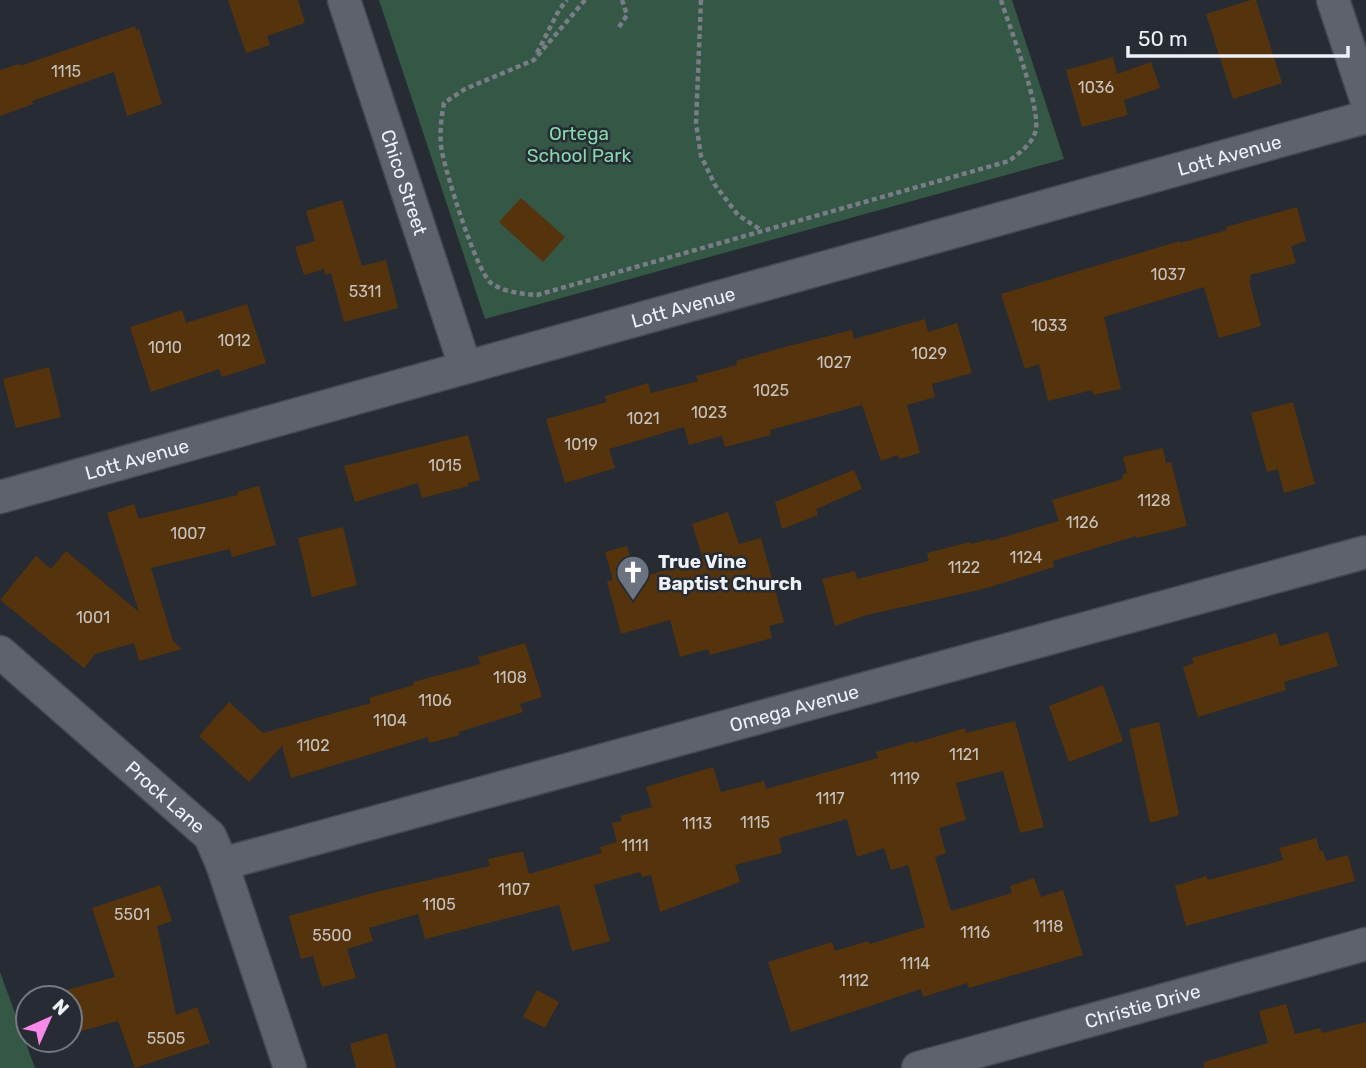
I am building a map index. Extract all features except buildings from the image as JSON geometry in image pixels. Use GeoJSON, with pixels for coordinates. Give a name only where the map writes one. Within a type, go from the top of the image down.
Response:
{"type":"FeatureCollection","features":[{"type":"Feature","properties":{"kind":"street","name":"Chico Street"},"geometry":{"type":"LineString","coordinates":[[344,0],[465,366]]}},
{"type":"Feature","properties":{"kind":"street"},"geometry":{"type":"LineString","coordinates":[[1333,0],[1366,99]]}},
{"type":"Feature","properties":{"kind":"street","name":"Lott Avenue"},"geometry":{"type":"LineString","coordinates":[[0,497],[1366,117]]}},
{"type":"Feature","properties":{"kind":"street","name":"Omega Avenue"},"geometry":{"type":"LineString","coordinates":[[222,864],[1366,552]]}},
{"type":"Feature","properties":{"kind":"street","name":"Prock Lane"},"geometry":{"type":"LineString","coordinates":[[0,652],[210,836],[222,864],[289,1068]]}},
{"type":"Feature","properties":{"kind":"street","name":"Christie Drive"},"geometry":{"type":"LineString","coordinates":[[918,1068],[1366,944]]}},
{"type":"Feature","properties":{"kind":"path"},"geometry":{"type":"LineString","coordinates":[[534,61],[559,10],[567,0]]}},
{"type":"Feature","properties":{"kind":"path"},"geometry":{"type":"LineString","coordinates":[[585,0],[534,61],[465,89],[444,103],[440,126],[442,153],[477,263],[491,283],[514,293],[537,295],[1009,161],[1024,149],[1035,132],[1036,110],[1001,0]]}},
{"type":"Feature","properties":{"kind":"path"},"geometry":{"type":"LineString","coordinates":[[619,27],[628,15],[622,0]]}},
{"type":"Feature","properties":{"kind":"path"},"geometry":{"type":"LineString","coordinates":[[701,0],[696,123],[701,156],[715,185],[737,215],[762,230]]}},
{"type":"Feature","properties":{"kind":"green space","name":"Ortega School Park"},"geometry":{"type":"Polygon","coordinates":[[[379,0],[1012,0],[1064,159],[485,319],[379,0]]]}},
{"type":"Feature","properties":{"kind":"green space"},"geometry":{"type":"Polygon","coordinates":[[[0,972],[14,1010],[14,1054],[30,1054],[35,1068],[0,1068],[0,972]]]}},
{"type":"Feature","properties":{"kind":"place","name":"True Vine Baptist Church"},"geometry":{"type":"Point","coordinates":[633,602]}}]}
